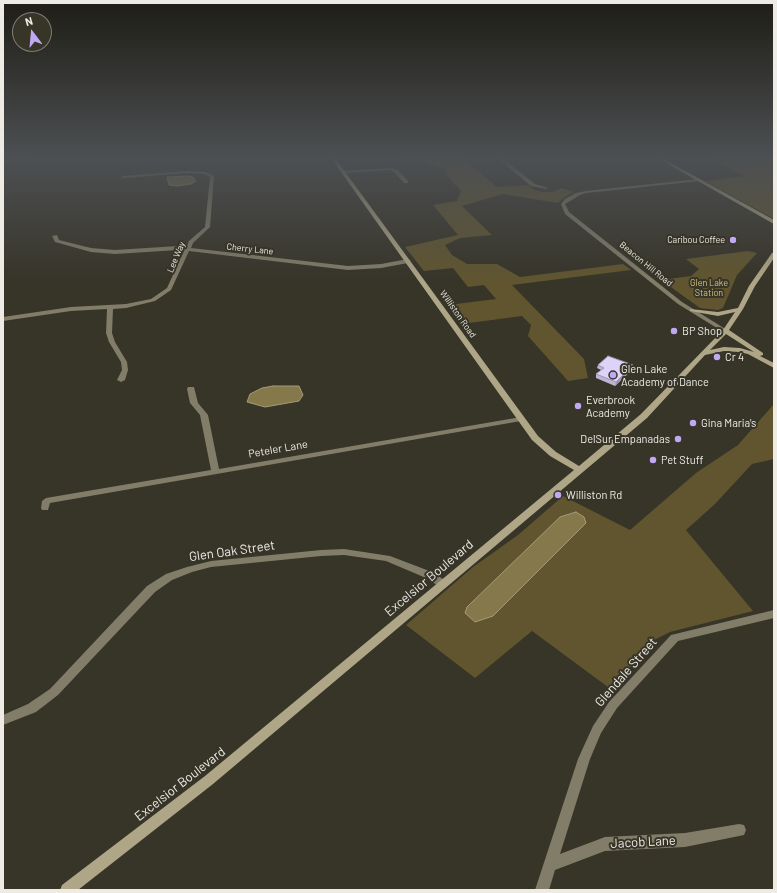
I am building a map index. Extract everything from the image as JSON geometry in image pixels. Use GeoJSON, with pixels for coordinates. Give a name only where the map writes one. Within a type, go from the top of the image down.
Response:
{"type":"FeatureCollection","features":[{"type":"Feature","properties":{"kind":"main road","name":"Williston Road"},"geometry":{"type":"LineString","coordinates":[[363,200],[536,438],[553,454],[578,469]]}},
{"type":"Feature","properties":{"kind":"main road"},"geometry":{"type":"LineString","coordinates":[[734,200],[774,222]]}},
{"type":"Feature","properties":{"kind":"main road","name":"Excelsior Boulevard"},"geometry":{"type":"LineString","coordinates":[[67,890],[209,780],[652,408],[725,330],[740,309],[752,286],[774,254]]}},
{"type":"Feature","properties":{"kind":"main road"},"geometry":{"type":"LineString","coordinates":[[692,310],[718,314],[740,309]]}},
{"type":"Feature","properties":{"kind":"main road"},"geometry":{"type":"LineString","coordinates":[[725,330],[774,365]]}},
{"type":"Feature","properties":{"kind":"main road"},"geometry":{"type":"LineString","coordinates":[[702,354],[724,349],[734,349],[750,353],[774,365]]}},
{"type":"Feature","properties":{"kind":"street","name":"Lee Way"},"geometry":{"type":"LineString","coordinates":[[3,319],[71,309],[140,303],[162,295],[174,284],[191,242],[207,227],[210,200]]}},
{"type":"Feature","properties":{"kind":"street","name":"Beacon Hill Road"},"geometry":{"type":"LineString","coordinates":[[567,200],[564,204],[567,213],[680,303],[725,330]]}},
{"type":"Feature","properties":{"kind":"street","name":"Cherry Lane"},"geometry":{"type":"LineString","coordinates":[[55,236],[57,241],[91,250],[115,252],[165,248],[189,250],[209,254],[343,267],[381,266],[408,261]]}},
{"type":"Feature","properties":{"kind":"street"},"geometry":{"type":"LineString","coordinates":[[110,306],[110,332],[112,342],[124,362],[125,370],[121,380]]}},
{"type":"Feature","properties":{"kind":"street"},"geometry":{"type":"LineString","coordinates":[[191,389],[194,403],[204,415],[215,471]]}},
{"type":"Feature","properties":{"kind":"street","name":"Peteler Lane"},"geometry":{"type":"LineString","coordinates":[[45,508],[46,501],[521,418]]}},
{"type":"Feature","properties":{"kind":"street","name":"Glen Oak Street"},"geometry":{"type":"LineString","coordinates":[[3,720],[32,708],[54,692],[150,589],[169,577],[190,569],[219,564],[344,552],[387,558],[429,575],[443,584]]}},
{"type":"Feature","properties":{"kind":"street","name":"Glendale Street"},"geometry":{"type":"LineString","coordinates":[[542,890],[587,752],[597,730],[613,705],[675,638],[774,614]]}},
{"type":"Feature","properties":{"kind":"street","name":"Jacob Lane"},"geometry":{"type":"LineString","coordinates":[[550,864],[605,844],[685,840],[739,830]]}},
{"type":"Feature","properties":{"kind":"green space"},"geometry":{"type":"Polygon","coordinates":[[[458,200],[484,200],[462,206],[492,235],[460,238],[445,245],[452,255],[467,264],[497,264],[520,277],[623,264],[631,270],[512,285],[584,359],[588,378],[568,381],[528,336],[531,325],[522,316],[462,324],[448,305],[496,299],[484,285],[468,287],[453,268],[424,271],[405,247],[458,235],[433,205],[458,200]]]}},
{"type":"Feature","properties":{"kind":"green space"},"geometry":{"type":"Polygon","coordinates":[[[538,200],[562,200],[558,203],[538,200]]]}},
{"type":"Feature","properties":{"kind":"green space"},"geometry":{"type":"Polygon","coordinates":[[[739,200],[774,200],[774,219],[739,200]]]}},
{"type":"Feature","properties":{"kind":"green space","name":"Glen Lake Station"},"geometry":{"type":"Polygon","coordinates":[[[748,251],[757,253],[737,275],[723,308],[718,310],[700,308],[661,280],[691,276],[699,269],[686,259],[748,251]]]}},
{"type":"Feature","properties":{"kind":"green space"},"geometry":{"type":"Polygon","coordinates":[[[774,404],[774,459],[752,464],[715,504],[686,530],[753,611],[670,632],[652,641],[612,690],[532,631],[475,678],[406,625],[473,567],[518,535],[563,496],[630,530],[696,473],[738,445],[774,404]]]}},
{"type":"Feature","properties":{"kind":"shaded area"},"geometry":{"type":"Polygon","coordinates":[[[273,386],[299,386],[303,395],[299,401],[265,407],[247,402],[250,394],[262,388],[273,386]]]}},
{"type":"Feature","properties":{"kind":"shaded area"},"geometry":{"type":"Polygon","coordinates":[[[576,512],[584,517],[586,523],[493,616],[475,622],[465,613],[467,607],[560,517],[576,512]]]}},
{"type":"Feature","properties":{"kind":"building","name":"Glen Lake Academy of Dance"},"geometry":{"type":"Polygon","coordinates":[[[608,356],[633,365],[616,382],[596,374],[604,368],[598,365],[608,356]]]}},
{"type":"Feature","properties":{"kind":"place","name":"Caribou Coffee"},"geometry":{"type":"Point","coordinates":[733,240]}},
{"type":"Feature","properties":{"kind":"place","name":"BP Shop"},"geometry":{"type":"Point","coordinates":[674,331]}},
{"type":"Feature","properties":{"kind":"place","name":"Cr 4"},"geometry":{"type":"Point","coordinates":[717,357]}},
{"type":"Feature","properties":{"kind":"place","name":"Glen Lake Academy of Dance"},"geometry":{"type":"Point","coordinates":[613,375]}},
{"type":"Feature","properties":{"kind":"place","name":"Everbrook Academy"},"geometry":{"type":"Point","coordinates":[578,406]}},
{"type":"Feature","properties":{"kind":"place","name":"Gina Maria's"},"geometry":{"type":"Point","coordinates":[693,423]}},
{"type":"Feature","properties":{"kind":"place","name":"DelSur Empanadas"},"geometry":{"type":"Point","coordinates":[678,439]}},
{"type":"Feature","properties":{"kind":"place","name":"Pet Stuff"},"geometry":{"type":"Point","coordinates":[653,460]}},
{"type":"Feature","properties":{"kind":"place","name":"Williston Rd"},"geometry":{"type":"Point","coordinates":[558,495]}}]}
